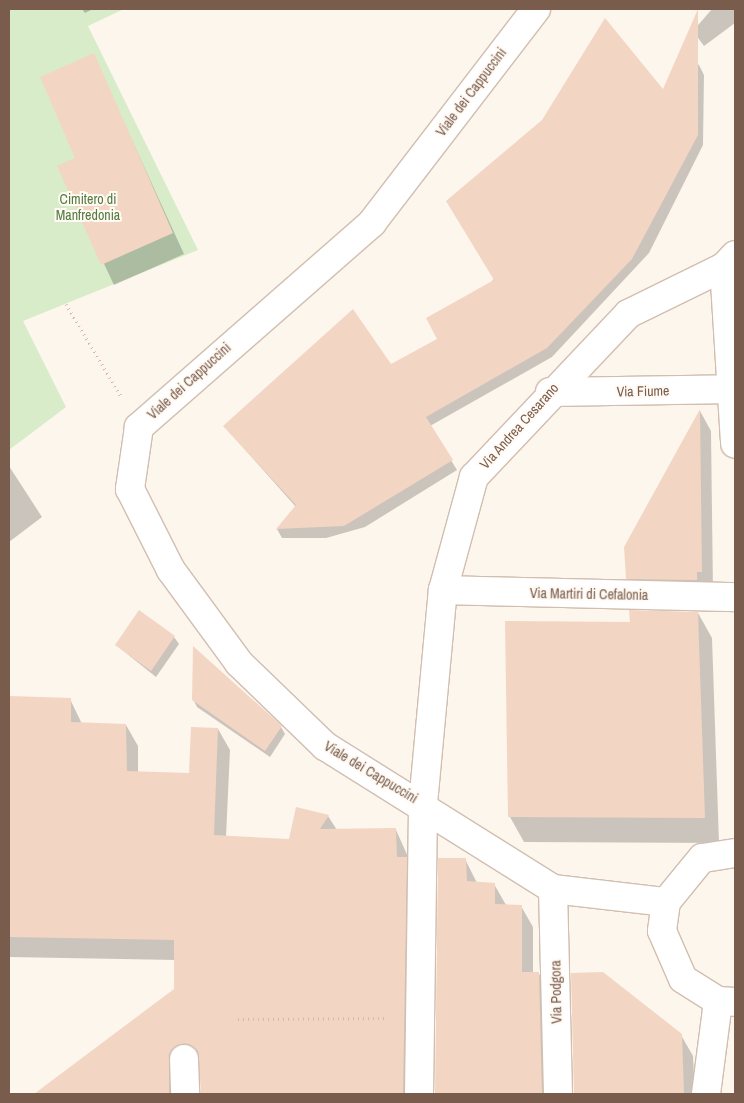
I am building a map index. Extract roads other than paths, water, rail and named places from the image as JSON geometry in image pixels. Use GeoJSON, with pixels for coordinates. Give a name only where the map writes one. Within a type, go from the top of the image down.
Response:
{"type":"FeatureCollection","features":[{"type":"Feature","properties":{"kind":"street","name":"Viale dei Cappuccini"},"geometry":{"type":"LineString","coordinates":[[536,9],[372,223],[139,426],[130,489],[172,570],[239,663],[325,746],[423,804],[553,889]]}},
{"type":"Feature","properties":{"kind":"street"},"geometry":{"type":"LineString","coordinates":[[730,261],[735,444]]}},
{"type":"Feature","properties":{"kind":"street","name":"Via Andrea Cesarano"},"geometry":{"type":"LineString","coordinates":[[423,804],[443,590],[474,476],[550,392],[628,314],[730,261]]}},
{"type":"Feature","properties":{"kind":"street","name":"Via Fiume"},"geometry":{"type":"LineString","coordinates":[[550,392],[734,389]]}},
{"type":"Feature","properties":{"kind":"street","name":"Via Martiri di Cefalonia"},"geometry":{"type":"LineString","coordinates":[[443,590],[735,597]]}},
{"type":"Feature","properties":{"kind":"street","name":"Viale dei Cappuccini"},"geometry":{"type":"LineString","coordinates":[[420,1094],[424,1018],[423,804]]}},
{"type":"Feature","properties":{"kind":"street"},"geometry":{"type":"LineString","coordinates":[[706,1094],[727,1001],[683,979],[662,931],[666,902],[702,858],[735,853]]}},
{"type":"Feature","properties":{"kind":"street"},"geometry":{"type":"LineString","coordinates":[[553,889],[666,902]]}},
{"type":"Feature","properties":{"kind":"street","name":"Via Podgora"},"geometry":{"type":"LineString","coordinates":[[553,889],[558,1094]]}},
{"type":"Feature","properties":{"kind":"street"},"geometry":{"type":"LineString","coordinates":[[184,1059],[185,1094]]}},
{"type":"Feature","properties":{"kind":"park label","name":"Cimitero di Manfredonia"},"geometry":{"type":"Point","coordinates":[88,207]}}]}
